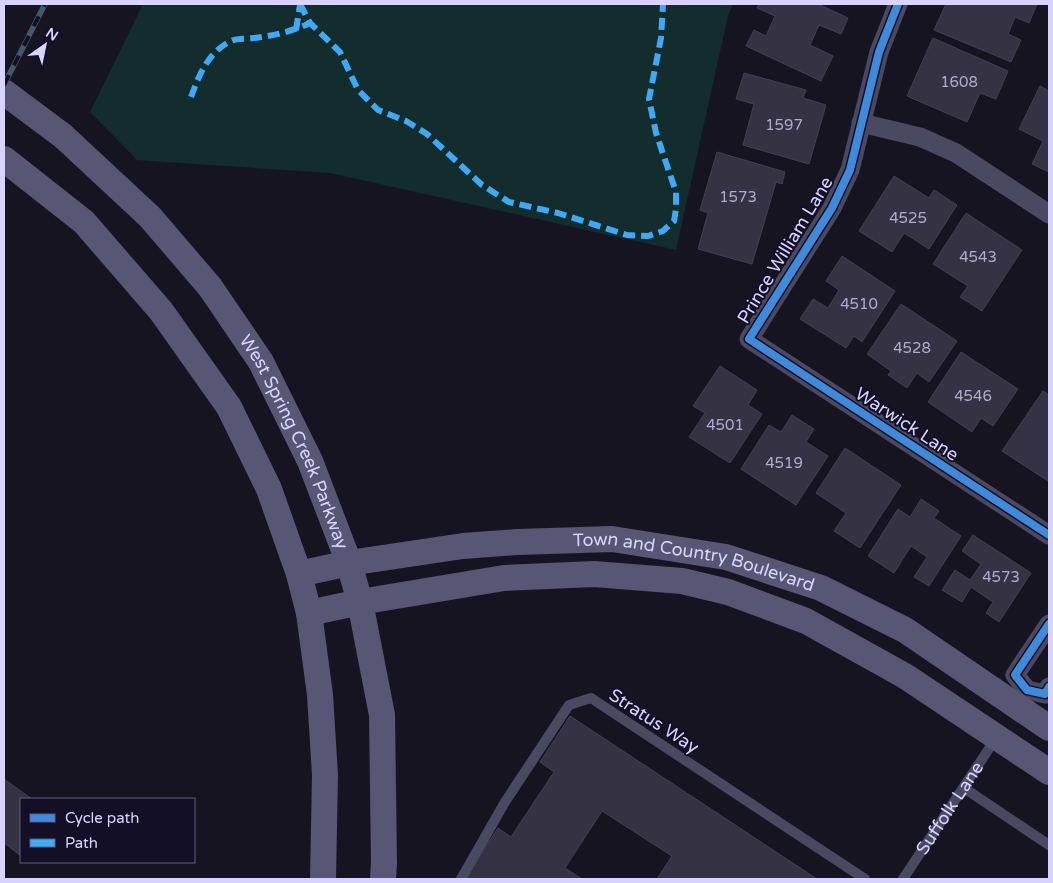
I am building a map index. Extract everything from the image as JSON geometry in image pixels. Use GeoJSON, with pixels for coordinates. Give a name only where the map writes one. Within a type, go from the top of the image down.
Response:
{"type":"FeatureCollection","features":[{"type":"Feature","properties":{"kind":"main road","name":"West Spring Creek Parkway"},"geometry":{"type":"LineString","coordinates":[[8,94],[63,136],[150,217],[210,287],[261,362],[310,461],[348,563],[360,602],[382,715],[383,879]]}},
{"type":"Feature","properties":{"kind":"main road"},"geometry":{"type":"LineString","coordinates":[[4,159],[84,222],[161,311],[230,408],[269,489],[299,574],[309,613],[320,695],[325,775],[323,879]]}},
{"type":"Feature","properties":{"kind":"main road","name":"Town and Country Boulevard"},"geometry":{"type":"LineString","coordinates":[[299,574],[348,563],[462,546],[517,542],[612,539],[726,557],[821,588],[905,630],[980,679],[1022,698],[1049,728]]}},
{"type":"Feature","properties":{"kind":"main road"},"geometry":{"type":"LineString","coordinates":[[711,588],[718,556]]}},
{"type":"Feature","properties":{"kind":"main road","name":"Town and Country Boulevard"},"geometry":{"type":"LineString","coordinates":[[309,613],[360,602],[504,578],[594,574],[682,581],[728,592],[806,621],[905,676],[1049,772]]}},
{"type":"Feature","properties":{"kind":"main road"},"geometry":{"type":"LineString","coordinates":[[958,712],[980,679]]}},
{"type":"Feature","properties":{"kind":"street","name":"Prince William Lane"},"geometry":{"type":"LineString","coordinates":[[749,339],[832,208],[850,170],[879,52],[898,4]]}},
{"type":"Feature","properties":{"kind":"street"},"geometry":{"type":"LineString","coordinates":[[862,123],[920,137],[956,153],[1049,214]]}},
{"type":"Feature","properties":{"kind":"street","name":"Warwick Lane"},"geometry":{"type":"LineString","coordinates":[[749,339],[1049,535]]}},
{"type":"Feature","properties":{"kind":"street"},"geometry":{"type":"LineString","coordinates":[[1049,624],[1015,675],[1022,698],[1045,694],[1049,687]]}},
{"type":"Feature","properties":{"kind":"lane","name":"Stratus Way"},"geometry":{"type":"LineString","coordinates":[[461,879],[505,802],[569,705],[591,698],[864,879]]}},
{"type":"Feature","properties":{"kind":"lane","name":"Suffolk Lane"},"geometry":{"type":"LineString","coordinates":[[903,879],[997,737]]}},
{"type":"Feature","properties":{"kind":"lane"},"geometry":{"type":"LineString","coordinates":[[964,788],[1049,844]]}},
{"type":"Feature","properties":{"kind":"green space"},"geometry":{"type":"Polygon","coordinates":[[[143,4],[733,4],[728,16],[676,250],[330,173],[137,160],[90,112],[143,4]]]}},
{"type":"Feature","properties":{"kind":"building"},"geometry":{"type":"Polygon","coordinates":[[[759,4],[818,4],[848,18],[841,34],[819,25],[810,45],[833,56],[821,81],[746,46],[754,30],[766,36],[775,16],[757,8],[759,4]]]}},
{"type":"Feature","properties":{"kind":"building"},"geometry":{"type":"Polygon","coordinates":[[[946,4],[1037,4],[1029,23],[1015,17],[1008,34],[1021,40],[1011,62],[934,30],[946,4]]]}},
{"type":"Feature","properties":{"kind":"building"},"geometry":{"type":"Polygon","coordinates":[[[933,38],[1008,71],[996,99],[980,93],[967,122],[907,96],[933,38]]]}},
{"type":"Feature","properties":{"kind":"building"},"geometry":{"type":"Polygon","coordinates":[[[744,73],[806,90],[803,98],[826,105],[809,164],[743,145],[754,104],[736,99],[744,73]]]}},
{"type":"Feature","properties":{"kind":"building"},"geometry":{"type":"Polygon","coordinates":[[[1040,86],[1049,91],[1049,172],[1032,164],[1043,141],[1019,129],[1040,86]]]}},
{"type":"Feature","properties":{"kind":"building"},"geometry":{"type":"Polygon","coordinates":[[[717,152],[785,172],[782,184],[776,182],[752,264],[698,249],[708,213],[700,210],[717,152]]]}},
{"type":"Feature","properties":{"kind":"building"},"geometry":{"type":"Polygon","coordinates":[[[894,176],[929,198],[934,190],[957,205],[929,249],[904,233],[892,252],[859,231],[894,176]]]}},
{"type":"Feature","properties":{"kind":"building"},"geometry":{"type":"Polygon","coordinates":[[[966,213],[1022,250],[982,311],[960,297],[968,286],[933,264],[966,213]]]}},
{"type":"Feature","properties":{"kind":"building"},"geometry":{"type":"Polygon","coordinates":[[[842,256],[895,291],[862,342],[854,336],[846,348],[800,319],[813,299],[828,308],[839,290],[826,281],[842,256]]]}},
{"type":"Feature","properties":{"kind":"building"},"geometry":{"type":"Polygon","coordinates":[[[901,304],[957,341],[929,382],[917,373],[907,388],[888,375],[891,371],[867,354],[901,304]]]}},
{"type":"Feature","properties":{"kind":"building"},"geometry":{"type":"Polygon","coordinates":[[[961,352],[1018,389],[993,426],[981,418],[972,432],[928,402],[961,352]]]}},
{"type":"Feature","properties":{"kind":"building"},"geometry":{"type":"Polygon","coordinates":[[[720,366],[757,390],[748,405],[762,414],[730,463],[689,437],[705,413],[693,406],[720,366]]]}},
{"type":"Feature","properties":{"kind":"building"},"geometry":{"type":"Polygon","coordinates":[[[1043,391],[1049,395],[1048,481],[1002,451],[1043,391]]]}},
{"type":"Feature","properties":{"kind":"building"},"geometry":{"type":"Polygon","coordinates":[[[792,415],[814,429],[806,442],[828,456],[796,505],[741,469],[769,425],[781,432],[792,415]]]}},
{"type":"Feature","properties":{"kind":"building"},"geometry":{"type":"Polygon","coordinates":[[[845,448],[901,485],[860,548],[834,531],[846,513],[816,493],[845,448]]]}},
{"type":"Feature","properties":{"kind":"building"},"geometry":{"type":"Polygon","coordinates":[[[921,499],[939,511],[934,518],[961,536],[929,586],[914,577],[927,557],[911,546],[894,573],[868,556],[898,509],[910,517],[921,499]]]}},
{"type":"Feature","properties":{"kind":"building"},"geometry":{"type":"Polygon","coordinates":[[[973,535],[1031,573],[999,622],[986,613],[993,602],[971,587],[962,602],[942,590],[955,570],[970,580],[981,564],[962,551],[973,535]]]}},
{"type":"Feature","properties":{"kind":"building"},"geometry":{"type":"Polygon","coordinates":[[[570,716],[817,879],[657,879],[672,856],[602,811],[565,868],[582,879],[465,878],[498,828],[511,837],[554,772],[540,762],[570,716]]]}},
{"type":"Feature","properties":{"kind":"building"},"geometry":{"type":"Polygon","coordinates":[[[4,779],[31,798],[20,798],[20,855],[4,843],[4,779]]]}},
{"type":"Feature","properties":{"kind":"railway"},"geometry":{"type":"LineString","coordinates":[[4,85],[45,4]]}},
{"type":"Feature","properties":{"kind":"marked path"},"geometry":{"type":"LineString","coordinates":[[300,4],[310,23],[340,52],[358,90],[378,110],[406,121],[427,134],[482,185],[509,202],[558,213],[627,235],[648,236],[663,231],[674,221],[676,209],[676,192],[656,133],[649,99],[661,38],[663,4]]}},
{"type":"Feature","properties":{"kind":"marked path"},"geometry":{"type":"LineString","coordinates":[[296,30],[300,5]]}},
{"type":"Feature","properties":{"kind":"marked path"},"geometry":{"type":"LineString","coordinates":[[191,97],[205,65],[216,51],[223,46],[233,40],[276,34],[310,23]]}},
{"type":"Feature","properties":{"kind":"cycle path"},"geometry":{"type":"LineString","coordinates":[[898,4],[879,52],[850,170],[832,208],[749,339],[1049,535]]}},
{"type":"Feature","properties":{"kind":"cycle path"},"geometry":{"type":"LineString","coordinates":[[1049,624],[1015,675],[1027,690],[1045,694],[1049,687]]}}]}
